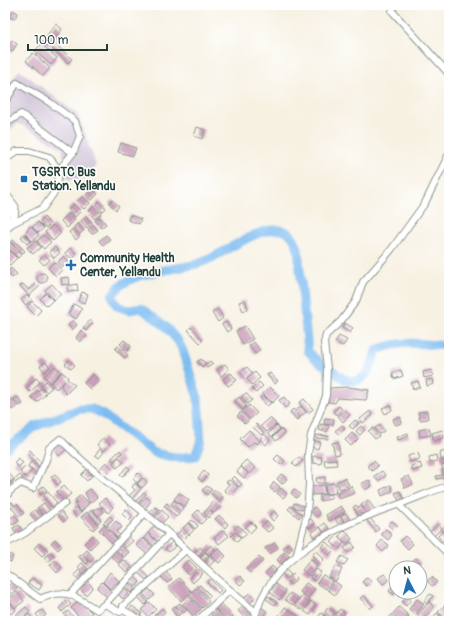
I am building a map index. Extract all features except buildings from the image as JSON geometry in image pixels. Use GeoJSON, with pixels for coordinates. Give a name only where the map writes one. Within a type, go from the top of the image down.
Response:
{"type":"FeatureCollection","features":[{"type":"Feature","properties":{"kind":"highway"},"geometry":{"type":"LineString","coordinates":[[5,195],[14,207],[13,219],[6,227]]}},
{"type":"Feature","properties":{"kind":"street"},"geometry":{"type":"LineString","coordinates":[[395,5],[392,11],[449,74]]}},
{"type":"Feature","properties":{"kind":"street"},"geometry":{"type":"LineString","coordinates":[[5,102],[17,83],[56,107],[75,122],[80,136],[73,153],[59,170],[56,190],[43,208],[6,227]]}},
{"type":"Feature","properties":{"kind":"street"},"geometry":{"type":"LineString","coordinates":[[5,124],[21,114],[73,153]]}},
{"type":"Feature","properties":{"kind":"street"},"geometry":{"type":"LineString","coordinates":[[5,160],[17,151],[29,151],[48,157],[59,170]]}},
{"type":"Feature","properties":{"kind":"street"},"geometry":{"type":"LineString","coordinates":[[297,553],[307,514],[309,483],[308,454],[311,435],[326,396],[324,343],[326,335],[341,321],[356,301],[363,282],[391,250],[425,203],[449,154]]}},
{"type":"Feature","properties":{"kind":"street"},"geometry":{"type":"LineString","coordinates":[[5,498],[20,482],[33,488],[46,460],[49,448],[60,439],[97,475],[145,513],[229,591],[256,612]]}},
{"type":"Feature","properties":{"kind":"street"},"geometry":{"type":"LineString","coordinates":[[254,621],[256,612],[266,591],[276,575],[297,553],[343,527],[379,510],[399,505],[422,494],[449,486]]}},
{"type":"Feature","properties":{"kind":"street"},"geometry":{"type":"LineString","coordinates":[[5,544],[25,533],[65,503]]}},
{"type":"Feature","properties":{"kind":"street"},"geometry":{"type":"LineString","coordinates":[[399,505],[449,555]]}},
{"type":"Feature","properties":{"kind":"street"},"geometry":{"type":"LineString","coordinates":[[70,595],[145,513]]}},
{"type":"Feature","properties":{"kind":"street"},"geometry":{"type":"LineString","coordinates":[[5,573],[40,599],[54,593],[70,595],[98,610],[169,534]]}},
{"type":"Feature","properties":{"kind":"street"},"geometry":{"type":"LineString","coordinates":[[123,610],[123,606],[186,550]]}},
{"type":"Feature","properties":{"kind":"street"},"geometry":{"type":"LineString","coordinates":[[197,621],[229,591]]}},
{"type":"Feature","properties":{"kind":"street"},"geometry":{"type":"LineString","coordinates":[[105,604],[120,612],[123,610],[143,621]]}},
{"type":"Feature","properties":{"kind":"shaded area"},"geometry":{"type":"Polygon","coordinates":[[[19,70],[78,114],[96,165],[86,179],[68,179],[62,148],[18,123],[5,134],[5,90],[19,70]]]}},
{"type":"Feature","properties":{"kind":"waterway"},"geometry":{"type":"LineString","coordinates":[[5,449],[36,426],[79,409],[92,409],[102,414],[155,453],[178,458],[195,456],[201,441],[198,398],[183,351],[178,341],[165,326],[141,308],[129,310],[117,306],[112,296],[118,287],[139,276],[200,263],[261,232],[281,230],[288,233],[294,240],[298,249],[308,351],[319,362],[341,377],[354,381],[360,379],[371,367],[376,351],[384,347],[402,343],[449,346]]}},
{"type":"Feature","properties":{"kind":"place","name":"TGSRTC Bus Station. Yellandu"},"geometry":{"type":"Point","coordinates":[24,179]}},
{"type":"Feature","properties":{"kind":"place","name":"Community Health Center, Yellandu"},"geometry":{"type":"Point","coordinates":[71,265]}}]}
